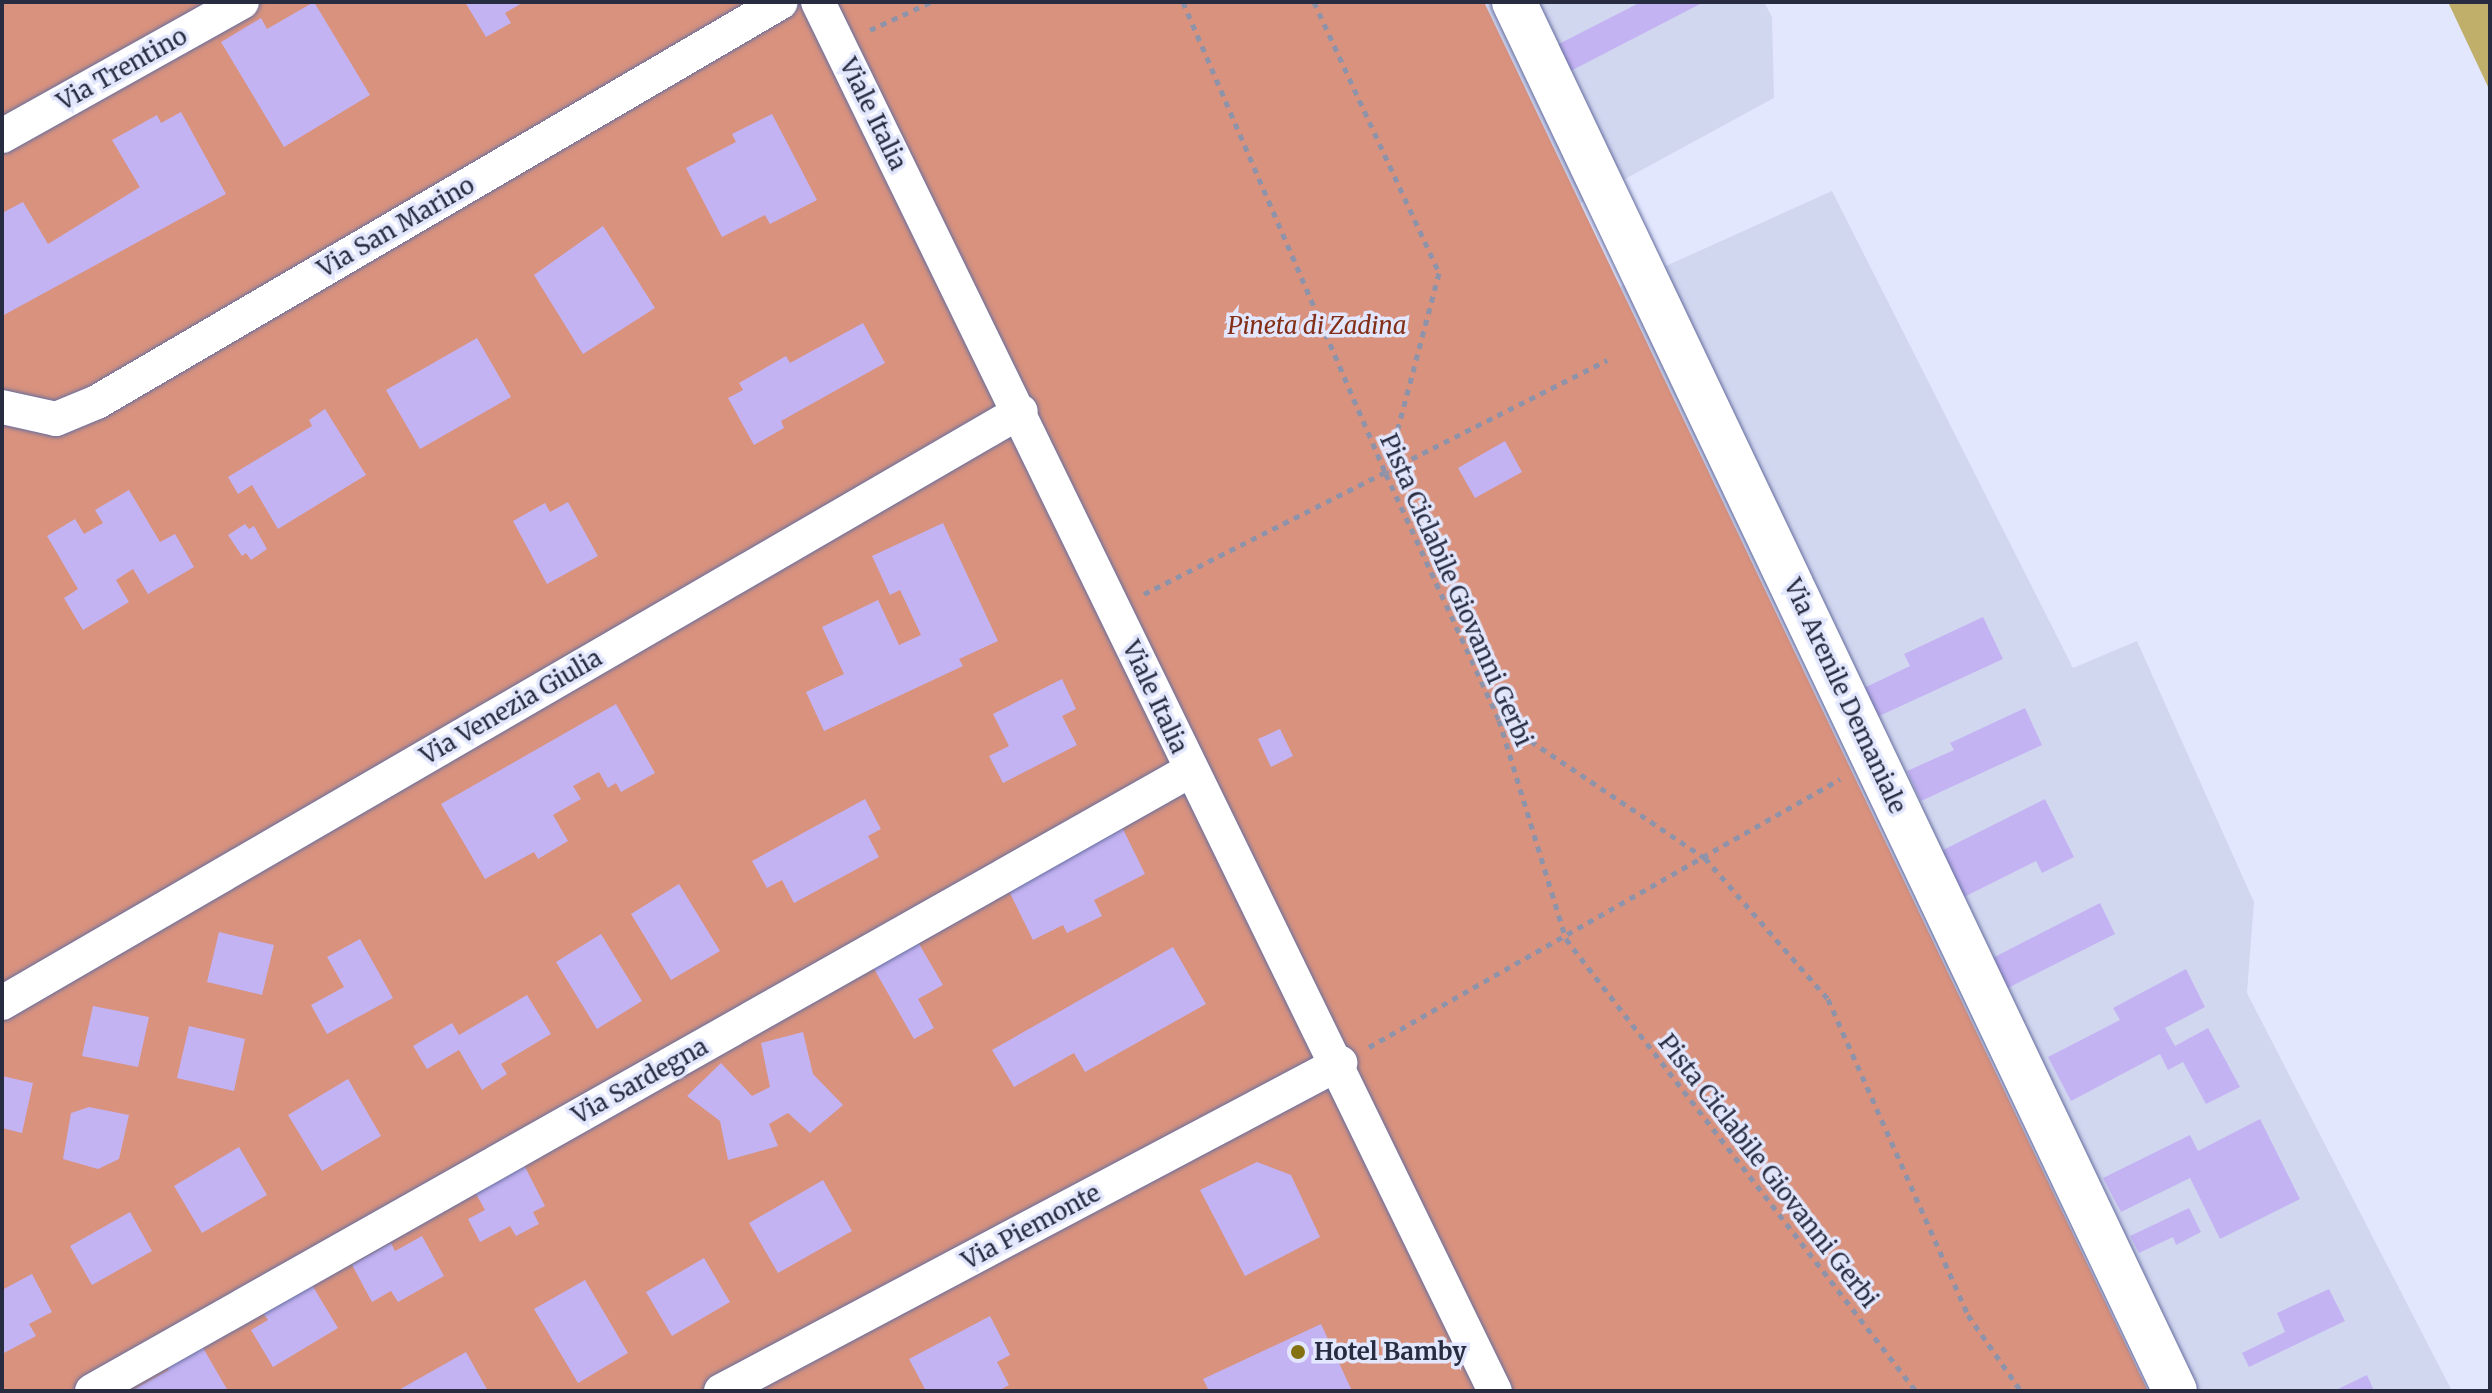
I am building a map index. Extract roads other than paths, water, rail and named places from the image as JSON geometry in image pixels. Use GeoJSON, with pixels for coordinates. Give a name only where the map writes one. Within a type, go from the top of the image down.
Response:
{"type":"FeatureCollection","features":[{"type":"Feature","properties":{"kind":"street","name":"Via Trentino"},"geometry":{"type":"LineString","coordinates":[[2,136],[242,2]]}},
{"type":"Feature","properties":{"kind":"street","name":"Via San Marino"},"geometry":{"type":"LineString","coordinates":[[2,407],[56,419],[97,402],[781,2]]}},
{"type":"Feature","properties":{"kind":"street","name":"Viale Italia"},"geometry":{"type":"LineString","coordinates":[[818,2],[1021,411],[1189,771],[1340,1063],[1493,1390]]}},
{"type":"Feature","properties":{"kind":"street","name":"Via Arenile Demaniale"},"geometry":{"type":"LineString","coordinates":[[1514,2],[2175,1391]]}},
{"type":"Feature","properties":{"kind":"street","name":"Via Venezia Giulia"},"geometry":{"type":"LineString","coordinates":[[2,1003],[1021,411]]}},
{"type":"Feature","properties":{"kind":"street","name":"Via Sardegna"},"geometry":{"type":"LineString","coordinates":[[92,1391],[1189,771]]}},
{"type":"Feature","properties":{"kind":"street","name":"Via Piemonte"},"geometry":{"type":"LineString","coordinates":[[721,1391],[1340,1063]]}},
{"type":"Feature","properties":{"kind":"place","name":"Hotel Bamby"},"geometry":{"type":"Point","coordinates":[1298,1352]}},
{"type":"Feature","properties":{"kind":"park label","name":"Pineta di Zadina"},"geometry":{"type":"Point","coordinates":[1317,326]}}]}
